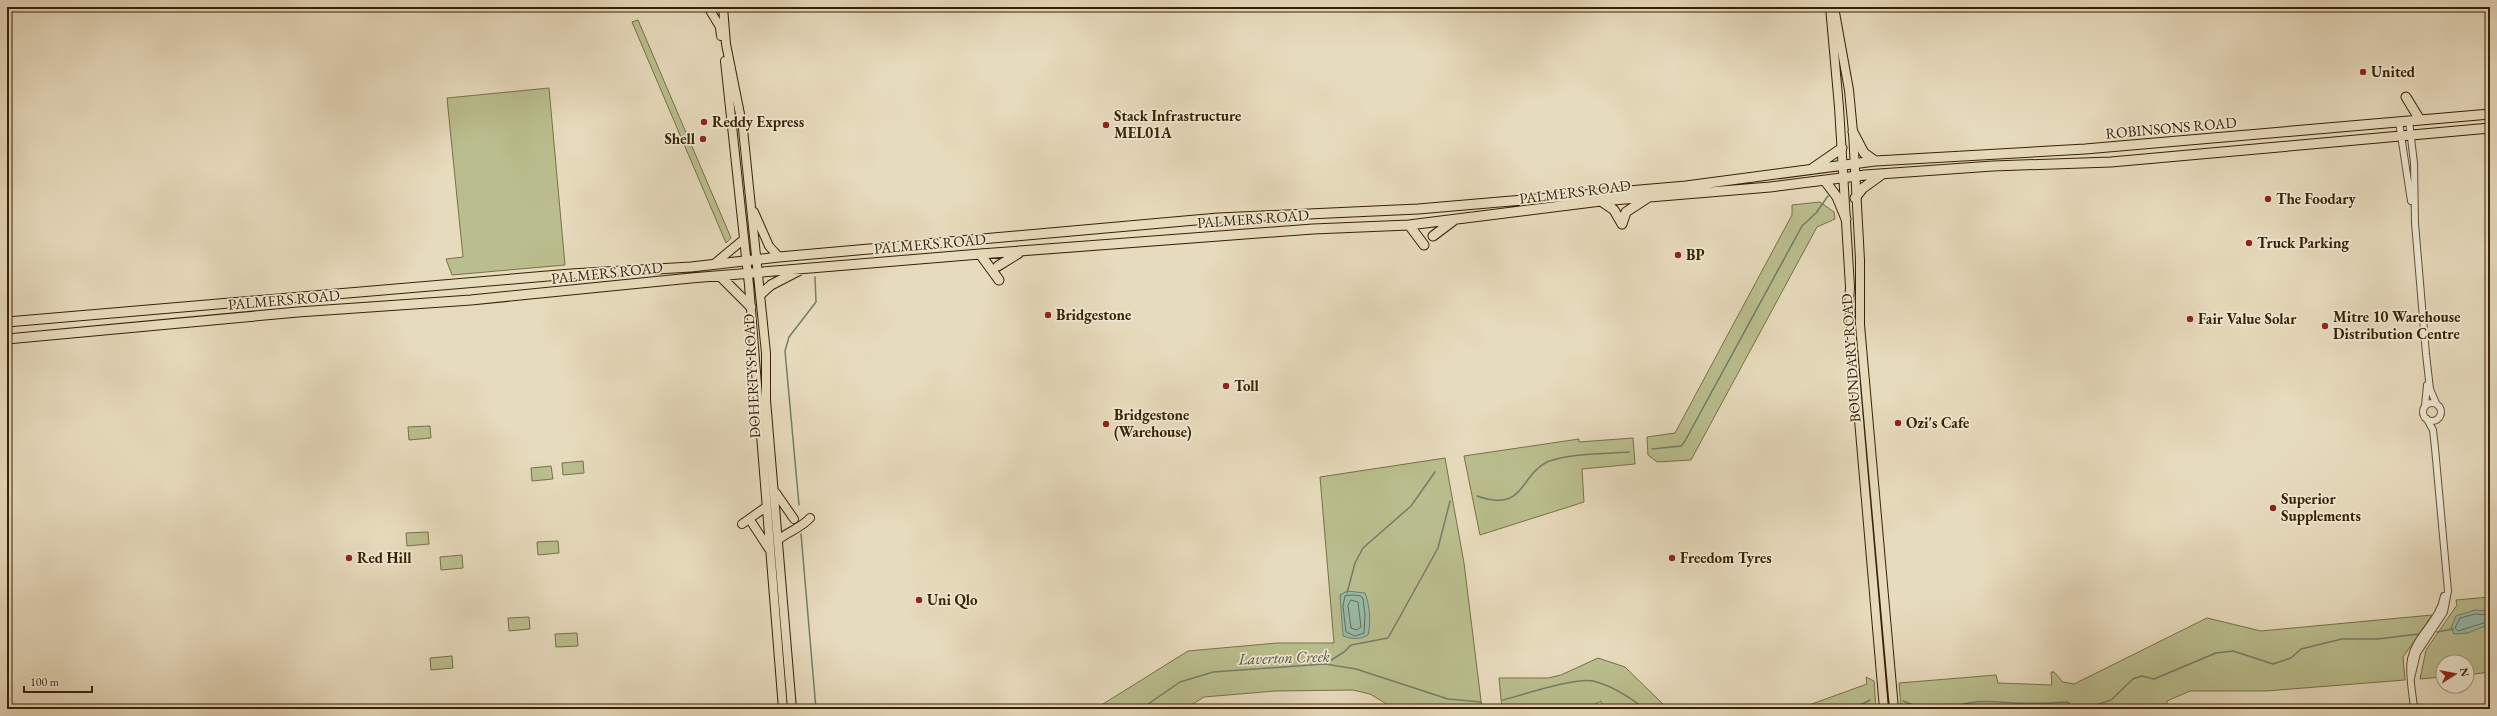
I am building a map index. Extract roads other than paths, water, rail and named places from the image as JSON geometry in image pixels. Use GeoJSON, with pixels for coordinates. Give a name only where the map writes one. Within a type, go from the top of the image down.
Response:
{"type":"FeatureCollection","features":[{"type":"Feature","properties":{"kind":"highway"},"geometry":{"type":"LineString","coordinates":[[2406,97],[2420,120]]}},
{"type":"Feature","properties":{"kind":"highway","name":"ROBINSONS ROAD"},"geometry":{"type":"LineString","coordinates":[[1854,164],[1875,161],[2085,149],[2490,114]]}},
{"type":"Feature","properties":{"kind":"highway","name":"ROBINSONS ROAD"},"geometry":{"type":"LineString","coordinates":[[1855,177],[1993,166],[2111,162],[2490,128]]}},
{"type":"Feature","properties":{"kind":"highway"},"geometry":{"type":"LineString","coordinates":[[1853,132],[1864,153],[1875,161]]}},
{"type":"Feature","properties":{"kind":"highway"},"geometry":{"type":"LineString","coordinates":[[1811,170],[1842,148]]}},
{"type":"Feature","properties":{"kind":"highway","name":"PALMERS ROAD"},"geometry":{"type":"LineString","coordinates":[[7,322],[563,274],[714,264],[1218,218],[1418,209],[1686,186],[1854,164]]}},
{"type":"Feature","properties":{"kind":"highway"},"geometry":{"type":"LineString","coordinates":[[1855,198],[1863,188],[1882,174]]}},
{"type":"Feature","properties":{"kind":"highway","name":"PALMERS ROAD"},"geometry":{"type":"LineString","coordinates":[[7,339],[178,322],[471,300],[758,272],[1313,229],[1409,225],[1453,221],[1601,201],[1855,177]]}},
{"type":"Feature","properties":{"kind":"highway"},"geometry":{"type":"LineString","coordinates":[[1825,181],[1837,197],[1846,219]]}},
{"type":"Feature","properties":{"kind":"highway"},"geometry":{"type":"LineString","coordinates":[[1601,201],[1614,210],[1622,224],[1626,212],[1650,197]]}},
{"type":"Feature","properties":{"kind":"highway"},"geometry":{"type":"LineString","coordinates":[[1433,236],[1453,221]]}},
{"type":"Feature","properties":{"kind":"highway"},"geometry":{"type":"LineString","coordinates":[[1409,225],[1424,245]]}},
{"type":"Feature","properties":{"kind":"highway"},"geometry":{"type":"LineString","coordinates":[[998,266],[1024,251]]}},
{"type":"Feature","properties":{"kind":"highway"},"geometry":{"type":"LineString","coordinates":[[980,254],[999,280]]}},
{"type":"Feature","properties":{"kind":"highway"},"geometry":{"type":"LineString","coordinates":[[761,294],[771,285],[801,269]]}},
{"type":"Feature","properties":{"kind":"highway"},"geometry":{"type":"LineString","coordinates":[[720,276],[751,308]]}},
{"type":"Feature","properties":{"kind":"highway"},"geometry":{"type":"LineString","coordinates":[[178,322],[179,308]]}},
{"type":"Feature","properties":{"kind":"main road"},"geometry":{"type":"LineString","coordinates":[[708,7],[720,26],[725,59]]}},
{"type":"Feature","properties":{"kind":"main road","name":"DOHERTYS ROAD"},"geometry":{"type":"LineString","coordinates":[[723,7],[726,44],[743,129],[761,294],[774,490],[792,709]]}},
{"type":"Feature","properties":{"kind":"main road","name":"BOUNDARY ROAD"},"geometry":{"type":"LineString","coordinates":[[1830,7],[1844,178],[1850,288],[1849,304],[1884,709]]}},
{"type":"Feature","properties":{"kind":"main road","name":"BOUNDARY ROAD"},"geometry":{"type":"LineString","coordinates":[[1834,7],[1840,34],[1853,132],[1855,198],[1860,270],[1860,325],[1894,709]]}},
{"type":"Feature","properties":{"kind":"main road"},"geometry":{"type":"LineString","coordinates":[[1834,46],[1836,35],[1840,34]]}},
{"type":"Feature","properties":{"kind":"main road","name":"DOHERTYS ROAD"},"geometry":{"type":"LineString","coordinates":[[726,44],[725,59],[748,273],[783,709]]}},
{"type":"Feature","properties":{"kind":"main road"},"geometry":{"type":"LineString","coordinates":[[750,204],[769,246],[779,257]]}},
{"type":"Feature","properties":{"kind":"main road"},"geometry":{"type":"LineString","coordinates":[[714,264],[744,239]]}},
{"type":"Feature","properties":{"kind":"main road"},"geometry":{"type":"LineString","coordinates":[[1850,288],[1854,275],[1860,270]]}},
{"type":"Feature","properties":{"kind":"main road"},"geometry":{"type":"LineString","coordinates":[[1862,450],[1871,449]]}},
{"type":"Feature","properties":{"kind":"main road"},"geometry":{"type":"LineString","coordinates":[[1862,459],[1872,458]]}},
{"type":"Feature","properties":{"kind":"main road"},"geometry":{"type":"LineString","coordinates":[[774,490],[794,519]]}},
{"type":"Feature","properties":{"kind":"main road"},"geometry":{"type":"LineString","coordinates":[[742,524],[766,507]]}},
{"type":"Feature","properties":{"kind":"main road"},"geometry":{"type":"LineString","coordinates":[[778,540],[789,532],[804,525],[810,518]]}},
{"type":"Feature","properties":{"kind":"main road"},"geometry":{"type":"LineString","coordinates":[[752,523],[769,549]]}},
{"type":"Feature","properties":{"kind":"main road"},"geometry":{"type":"LineString","coordinates":[[1870,541],[1878,529]]}},
{"type":"Feature","properties":{"kind":"street"},"geometry":{"type":"LineString","coordinates":[[2409,121],[2414,162],[2415,223],[2429,378],[2431,393],[2440,410],[2435,448]]}},
{"type":"Feature","properties":{"kind":"street"},"geometry":{"type":"LineString","coordinates":[[2399,122],[2400,136],[2415,223]]}},
{"type":"Feature","properties":{"kind":"street"},"geometry":{"type":"LineString","coordinates":[[2414,709],[2411,658],[2418,642],[2441,608],[2447,581],[2435,448],[2432,430],[2423,414],[2429,378]]}},
{"type":"Feature","properties":{"kind":"street"},"geometry":{"type":"LineString","coordinates":[[2425,406],[2431,402],[2436,403]]}},
{"type":"Feature","properties":{"kind":"street"},"geometry":{"type":"LineString","coordinates":[[2427,419],[2434,420],[2438,418]]}},
{"type":"Feature","properties":{"kind":"water"},"geometry":{"type":"Polygon","coordinates":[[[1347,591],[1365,593],[1368,603],[1370,619],[1368,635],[1361,638],[1350,638],[1343,636],[1340,595],[1347,591]]]}},
{"type":"Feature","properties":{"kind":"water"},"geometry":{"type":"Polygon","coordinates":[[[2475,610],[2489,611],[2490,624],[2468,633],[2454,634],[2451,628],[2456,616],[2475,610]]]}},
{"type":"Feature","properties":{"kind":"waterway"},"geometry":{"type":"LineString","coordinates":[[1652,449],[1681,446],[1685,441],[1802,226],[1816,213],[1828,196]]}},
{"type":"Feature","properties":{"kind":"waterway"},"geometry":{"type":"LineString","coordinates":[[799,505],[785,351],[789,337],[816,302],[815,277]]}},
{"type":"Feature","properties":{"kind":"waterway"},"geometry":{"type":"LineString","coordinates":[[1477,496],[1493,500],[1504,500],[1513,496],[1520,491],[1538,468],[1547,462],[1556,459],[1576,455],[1629,452]]}},
{"type":"Feature","properties":{"kind":"waterway"},"geometry":{"type":"LineString","coordinates":[[1347,593],[1355,563],[1363,548],[1411,506],[1435,472]]}},
{"type":"Feature","properties":{"kind":"waterway"},"geometry":{"type":"LineString","coordinates":[[1325,664],[1344,652],[1351,645],[1388,638],[1438,548],[1450,501]]}},
{"type":"Feature","properties":{"kind":"waterway"},"geometry":{"type":"LineString","coordinates":[[801,534],[816,709]]}},
{"type":"Feature","properties":{"kind":"waterway","name":"Laverton Creek"},"geometry":{"type":"LineString","coordinates":[[2437,632],[2453,629]]}},
{"type":"Feature","properties":{"kind":"waterway","name":"Laverton Creek"},"geometry":{"type":"LineString","coordinates":[[1948,709],[1966,703],[1975,702],[2068,702],[2072,707],[2096,705],[2111,700],[2133,679],[2142,676],[2154,679],[2216,653],[2233,651],[2273,664],[2291,658],[2301,649],[2342,639],[2377,639],[2419,634]]}},
{"type":"Feature","properties":{"kind":"waterway","name":"Laverton Creek"},"geometry":{"type":"LineString","coordinates":[[1141,709],[1180,682],[1213,672],[1325,664],[1356,669],[1448,699],[1481,702]]}},
{"type":"Feature","properties":{"kind":"waterway","name":"Laverton Creek"},"geometry":{"type":"LineString","coordinates":[[1503,700],[1563,684],[1585,680],[1600,683],[1614,689],[1645,709]]}},
{"type":"Feature","properties":{"kind":"waterway","name":"Laverton Creek"},"geometry":{"type":"LineString","coordinates":[[1853,709],[1870,700]]}},
{"type":"Feature","properties":{"kind":"waterway","name":"Laverton Creek"},"geometry":{"type":"LineString","coordinates":[[1903,701],[1923,709]]}},
{"type":"Feature","properties":{"kind":"place","name":"United"},"geometry":{"type":"Point","coordinates":[2363,72]}},
{"type":"Feature","properties":{"kind":"place","name":"Reddy Express"},"geometry":{"type":"Point","coordinates":[704,122]}},
{"type":"Feature","properties":{"kind":"place","name":"Stack Infrastructure MEL01A"},"geometry":{"type":"Point","coordinates":[1106,125]}},
{"type":"Feature","properties":{"kind":"place","name":"Shell"},"geometry":{"type":"Point","coordinates":[703,139]}},
{"type":"Feature","properties":{"kind":"place","name":"The Foodary"},"geometry":{"type":"Point","coordinates":[2268,199]}},
{"type":"Feature","properties":{"kind":"place","name":"Truck Parking"},"geometry":{"type":"Point","coordinates":[2249,243]}},
{"type":"Feature","properties":{"kind":"place","name":"BP"},"geometry":{"type":"Point","coordinates":[1678,255]}},
{"type":"Feature","properties":{"kind":"place","name":"Bridgestone"},"geometry":{"type":"Point","coordinates":[1048,315]}},
{"type":"Feature","properties":{"kind":"place","name":"Fair Value Solar"},"geometry":{"type":"Point","coordinates":[2190,319]}},
{"type":"Feature","properties":{"kind":"place","name":"Mitre 10 Warehouse Distribution Centre"},"geometry":{"type":"Point","coordinates":[2325,326]}},
{"type":"Feature","properties":{"kind":"place","name":"Toll"},"geometry":{"type":"Point","coordinates":[1226,386]}},
{"type":"Feature","properties":{"kind":"place","name":"Ozi's Cafe"},"geometry":{"type":"Point","coordinates":[1898,423]}},
{"type":"Feature","properties":{"kind":"place","name":"Bridgestone (Warehouse)"},"geometry":{"type":"Point","coordinates":[1106,424]}},
{"type":"Feature","properties":{"kind":"place","name":"Superior Supplements"},"geometry":{"type":"Point","coordinates":[2273,508]}},
{"type":"Feature","properties":{"kind":"place","name":"Red Hill"},"geometry":{"type":"Point","coordinates":[349,558]}},
{"type":"Feature","properties":{"kind":"place","name":"Freedom Tyres"},"geometry":{"type":"Point","coordinates":[1672,558]}},
{"type":"Feature","properties":{"kind":"place","name":"Uni Qlo"},"geometry":{"type":"Point","coordinates":[919,600]}}]}
